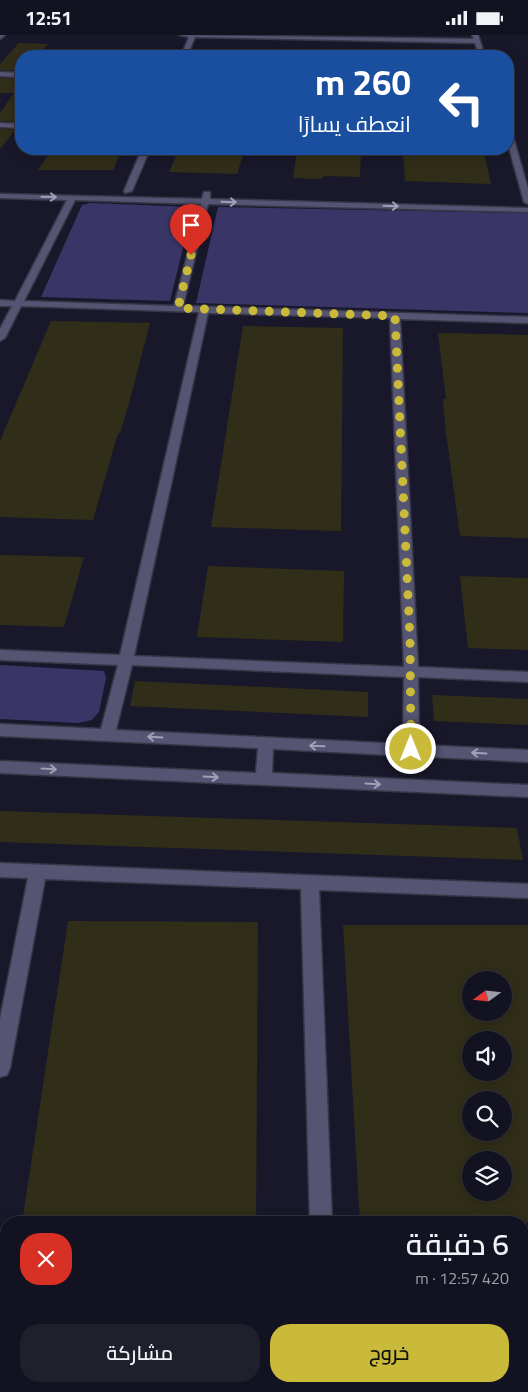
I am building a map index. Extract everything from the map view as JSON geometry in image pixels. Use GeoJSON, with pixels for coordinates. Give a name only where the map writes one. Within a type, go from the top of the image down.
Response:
{"type":"FeatureCollection","features":[{"type":"Feature","properties":{"kind":"street"},"geometry":{"type":"LineString","coordinates":[[182,35],[476,38],[480,50]]}},
{"type":"Feature","properties":{"kind":"street"},"geometry":{"type":"LineString","coordinates":[[186,50],[192,35]]}},
{"type":"Feature","properties":{"kind":"street"},"geometry":{"type":"LineString","coordinates":[[0,74],[15,75]]}},
{"type":"Feature","properties":{"kind":"street"},"geometry":{"type":"LineString","coordinates":[[0,125],[15,126]]}},
{"type":"Feature","properties":{"kind":"street"},"geometry":{"type":"LineString","coordinates":[[128,191],[143,155]]}},
{"type":"Feature","properties":{"kind":"street"},"geometry":{"type":"LineString","coordinates":[[0,196],[72,198],[206,197],[528,204],[514,155]]}},
{"type":"Feature","properties":{"kind":"street"},"geometry":{"type":"LineString","coordinates":[[0,188],[128,191],[206,197]]}},
{"type":"Feature","properties":{"kind":"street"},"geometry":{"type":"LineString","coordinates":[[178,308],[206,197]]}},
{"type":"Feature","properties":{"kind":"street"},"geometry":{"type":"LineString","coordinates":[[0,338],[72,198]]}},
{"type":"Feature","properties":{"kind":"street"},"geometry":{"type":"LineString","coordinates":[[0,303],[528,320]]}},
{"type":"Feature","properties":{"kind":"street"},"geometry":{"type":"LineString","coordinates":[[107,735],[126,660],[204,309]]}},
{"type":"Feature","properties":{"kind":"street"},"geometry":{"type":"LineString","coordinates":[[395,316],[410,639],[411,749]]}},
{"type":"Feature","properties":{"kind":"street"},"geometry":{"type":"LineString","coordinates":[[0,655],[528,677]]}},
{"type":"Feature","properties":{"kind":"street"},"geometry":{"type":"LineString","coordinates":[[0,730],[528,756]]}},
{"type":"Feature","properties":{"kind":"street"},"geometry":{"type":"LineString","coordinates":[[264,779],[266,744]]}},
{"type":"Feature","properties":{"kind":"street"},"geometry":{"type":"LineString","coordinates":[[0,767],[528,791]]}},
{"type":"Feature","properties":{"kind":"street"},"geometry":{"type":"LineString","coordinates":[[0,871],[528,891]]}},
{"type":"Feature","properties":{"kind":"street"},"geometry":{"type":"LineString","coordinates":[[0,1068],[38,872]]}},
{"type":"Feature","properties":{"kind":"street"},"geometry":{"type":"LineString","coordinates":[[310,884],[321,1216]]}},
{"type":"Feature","properties":{"kind":"shaded area"},"geometry":{"type":"Polygon","coordinates":[[[90,203],[193,207],[170,301],[41,297],[82,205],[90,203]]]}},
{"type":"Feature","properties":{"kind":"shaded area"},"geometry":{"type":"Polygon","coordinates":[[[218,207],[528,213],[528,313],[196,303],[218,207]]]}},
{"type":"Feature","properties":{"kind":"shaded area"},"geometry":{"type":"Polygon","coordinates":[[[0,665],[104,671],[106,678],[99,712],[92,720],[78,723],[0,719],[0,665]]]}},
{"type":"Feature","properties":{"kind":"building"},"geometry":{"type":"Polygon","coordinates":[[[19,43],[48,44],[43,50],[15,50],[15,71],[0,70],[0,64],[19,43]]]}},
{"type":"Feature","properties":{"kind":"building"},"geometry":{"type":"Polygon","coordinates":[[[0,78],[15,79],[15,122],[0,121],[0,113],[14,93],[0,93],[0,78]]]}},
{"type":"Feature","properties":{"kind":"building"},"geometry":{"type":"Polygon","coordinates":[[[0,129],[15,130],[0,149],[0,129]]]}},
{"type":"Feature","properties":{"kind":"building"},"geometry":{"type":"Polygon","coordinates":[[[48,155],[119,155],[113,170],[38,170],[48,155]]]}},
{"type":"Feature","properties":{"kind":"building"},"geometry":{"type":"Polygon","coordinates":[[[176,155],[243,155],[237,174],[169,172],[176,155]]]}},
{"type":"Feature","properties":{"kind":"building"},"geometry":{"type":"Polygon","coordinates":[[[296,155],[361,155],[360,177],[293,178],[296,155]]]}},
{"type":"Feature","properties":{"kind":"building"},"geometry":{"type":"Polygon","coordinates":[[[403,155],[485,155],[491,184],[405,181],[403,155]]]}},
{"type":"Feature","properties":{"kind":"building"},"geometry":{"type":"Polygon","coordinates":[[[51,321],[150,323],[128,407],[120,433],[118,433],[93,520],[0,517],[0,441],[51,321]]]}},
{"type":"Feature","properties":{"kind":"building"},"geometry":{"type":"Polygon","coordinates":[[[243,326],[343,328],[341,531],[211,527],[243,326]]]}},
{"type":"Feature","properties":{"kind":"building"},"geometry":{"type":"Polygon","coordinates":[[[438,333],[528,335],[528,538],[460,536],[445,425],[443,399],[446,399],[438,333]]]}},
{"type":"Feature","properties":{"kind":"building"},"geometry":{"type":"Polygon","coordinates":[[[0,555],[84,557],[64,627],[0,625],[0,555]]]}},
{"type":"Feature","properties":{"kind":"building"},"geometry":{"type":"Polygon","coordinates":[[[208,566],[344,571],[343,642],[197,637],[208,566]]]}},
{"type":"Feature","properties":{"kind":"building"},"geometry":{"type":"Polygon","coordinates":[[[460,576],[528,578],[528,650],[468,648],[460,576]]]}},
{"type":"Feature","properties":{"kind":"building"},"geometry":{"type":"Polygon","coordinates":[[[135,681],[368,692],[368,717],[130,706],[135,681]]]}},
{"type":"Feature","properties":{"kind":"building"},"geometry":{"type":"Polygon","coordinates":[[[432,695],[528,699],[528,725],[434,721],[432,695]]]}},
{"type":"Feature","properties":{"kind":"building"},"geometry":{"type":"Polygon","coordinates":[[[0,811],[517,828],[523,860],[0,842],[0,811]]]}},
{"type":"Feature","properties":{"kind":"building"},"geometry":{"type":"Polygon","coordinates":[[[68,921],[258,922],[256,1216],[23,1216],[68,921]]]}},
{"type":"Feature","properties":{"kind":"building"},"geometry":{"type":"Polygon","coordinates":[[[343,925],[528,925],[528,1216],[360,1216],[343,925]]]}},
{"type":"Feature","properties":{"kind":"route"},"geometry":{"type":"LineString","coordinates":[[191,255],[178,308],[395,316],[410,639],[411,749]]}}]}
